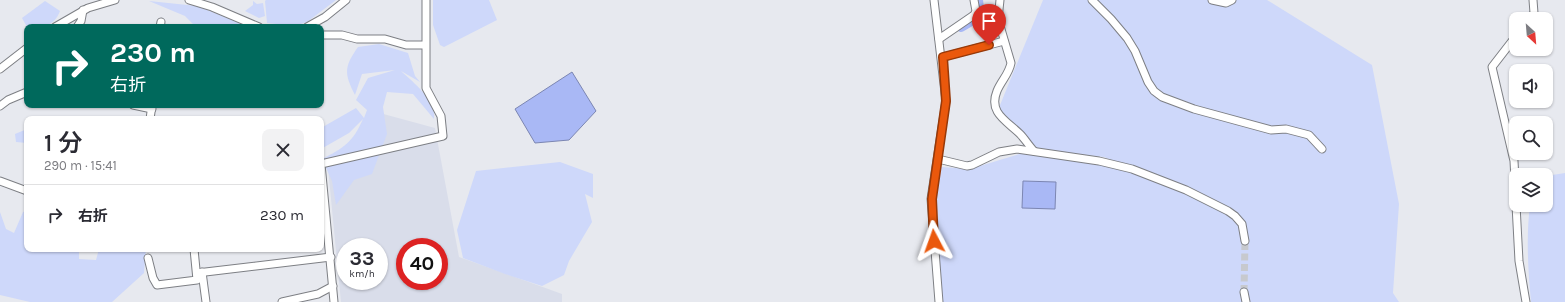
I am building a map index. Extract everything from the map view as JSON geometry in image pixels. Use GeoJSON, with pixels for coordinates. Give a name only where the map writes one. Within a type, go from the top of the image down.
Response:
{"type":"FeatureCollection","features":[{"type":"Feature","properties":{"kind":"street"},"geometry":{"type":"LineString","coordinates":[[60,24],[83,10],[115,0]]}},
{"type":"Feature","properties":{"kind":"street"},"geometry":{"type":"LineString","coordinates":[[190,0],[212,7],[252,24]]}},
{"type":"Feature","properties":{"kind":"street"},"geometry":{"type":"LineString","coordinates":[[312,24],[325,17],[346,0]]}},
{"type":"Feature","properties":{"kind":"street"},"geometry":{"type":"LineString","coordinates":[[324,163],[443,136],[441,116],[426,88],[426,0]]}},
{"type":"Feature","properties":{"kind":"street"},"geometry":{"type":"LineString","coordinates":[[934,0],[943,57],[946,101],[932,199],[939,302]]}},
{"type":"Feature","properties":{"kind":"street"},"geometry":{"type":"LineString","coordinates":[[939,39],[974,15],[976,11],[974,0]]}},
{"type":"Feature","properties":{"kind":"street"},"geometry":{"type":"LineString","coordinates":[[1000,0],[998,19],[1011,63],[994,99],[1001,118],[1020,134],[1034,151]]}},
{"type":"Feature","properties":{"kind":"street"},"geometry":{"type":"LineString","coordinates":[[1092,0],[1127,38],[1135,51],[1148,82],[1162,97],[1194,109],[1271,130],[1286,129],[1309,135],[1322,149]]}},
{"type":"Feature","properties":{"kind":"street"},"geometry":{"type":"LineString","coordinates":[[1212,0],[1229,3],[1232,0]]}},
{"type":"Feature","properties":{"kind":"street"},"geometry":{"type":"LineString","coordinates":[[1533,0],[1534,12]]}},
{"type":"Feature","properties":{"kind":"street"},"geometry":{"type":"LineString","coordinates":[[79,24],[83,10]]}},
{"type":"Feature","properties":{"kind":"street"},"geometry":{"type":"LineString","coordinates":[[324,36],[342,35],[357,39],[385,39],[406,44],[425,46]]}},
{"type":"Feature","properties":{"kind":"street"},"geometry":{"type":"LineString","coordinates":[[943,57],[1004,41]]}},
{"type":"Feature","properties":{"kind":"street"},"geometry":{"type":"LineString","coordinates":[[1509,45],[1492,67],[1514,168]]}},
{"type":"Feature","properties":{"kind":"street"},"geometry":{"type":"LineString","coordinates":[[0,69],[24,50]]}},
{"type":"Feature","properties":{"kind":"street"},"geometry":{"type":"LineString","coordinates":[[0,106],[8,100],[24,93]]}},
{"type":"Feature","properties":{"kind":"street"},"geometry":{"type":"LineString","coordinates":[[938,159],[967,166],[1003,151],[1016,149],[1100,161],[1153,176],[1186,190],[1235,216],[1242,224],[1245,241]]}},
{"type":"Feature","properties":{"kind":"street"},"geometry":{"type":"LineString","coordinates":[[0,181],[24,191]]}},
{"type":"Feature","properties":{"kind":"street"},"geometry":{"type":"LineString","coordinates":[[324,211],[331,257],[334,302]]}},
{"type":"Feature","properties":{"kind":"street"},"geometry":{"type":"LineString","coordinates":[[1516,212],[1519,261],[1526,302]]}},
{"type":"Feature","properties":{"kind":"street"},"geometry":{"type":"LineString","coordinates":[[195,252],[206,302]]}},
{"type":"Feature","properties":{"kind":"street"},"geometry":{"type":"LineString","coordinates":[[199,273],[331,257]]}},
{"type":"Feature","properties":{"kind":"street"},"geometry":{"type":"LineString","coordinates":[[148,258],[153,278],[157,286],[197,280],[199,273]]}},
{"type":"Feature","properties":{"kind":"street"},"geometry":{"type":"LineString","coordinates":[[282,302],[318,294],[333,286]]}},
{"type":"Feature","properties":{"kind":"street"},"geometry":{"type":"LineString","coordinates":[[1244,292],[1246,302]]}},
{"type":"Feature","properties":{"kind":"shaded area"},"geometry":{"type":"Polygon","coordinates":[[[336,0],[307,22],[300,24],[267,23],[265,1],[336,0]]]}},
{"type":"Feature","properties":{"kind":"shaded area"},"geometry":{"type":"Polygon","coordinates":[[[433,0],[489,0],[497,20],[444,47],[440,45],[433,25],[433,0]]]}},
{"type":"Feature","properties":{"kind":"shaded area"},"geometry":{"type":"Polygon","coordinates":[[[1043,0],[1267,0],[1372,65],[1399,204],[1393,293],[1399,302],[941,302],[933,196],[941,167],[970,169],[1023,153],[1130,168],[1104,157],[1039,149],[1022,137],[998,110],[1043,0]]]}},
{"type":"Feature","properties":{"kind":"shaded area"},"geometry":{"type":"Polygon","coordinates":[[[45,1],[60,11],[54,20],[49,24],[25,24],[22,18],[45,1]]]}},
{"type":"Feature","properties":{"kind":"shaded area"},"geometry":{"type":"Polygon","coordinates":[[[149,1],[197,6],[242,24],[193,24],[185,16],[149,1]]]}},
{"type":"Feature","properties":{"kind":"shaded area"},"geometry":{"type":"Polygon","coordinates":[[[253,1],[257,4],[263,3],[265,16],[259,18],[245,11],[253,5],[253,1]]]}},
{"type":"Feature","properties":{"kind":"shaded area"},"geometry":{"type":"Polygon","coordinates":[[[379,44],[408,53],[415,76],[420,82],[401,71],[418,86],[428,99],[432,105],[434,119],[413,94],[387,92],[383,107],[387,134],[372,174],[354,180],[336,205],[332,181],[324,163],[324,158],[347,144],[363,119],[349,133],[324,147],[324,126],[356,108],[364,118],[367,110],[356,100],[368,78],[395,70],[362,74],[355,95],[347,75],[347,70],[350,60],[358,47],[379,44]]]}},
{"type":"Feature","properties":{"kind":"shaded area"},"geometry":{"type":"Polygon","coordinates":[[[376,112],[435,128],[459,257],[562,294],[562,302],[341,302],[340,290],[388,290],[388,238],[336,238],[336,250],[328,168],[376,112]]]}},
{"type":"Feature","properties":{"kind":"shaded area"},"geometry":{"type":"Polygon","coordinates":[[[24,130],[24,143],[16,142],[15,134],[24,130]]]}},
{"type":"Feature","properties":{"kind":"shaded area"},"geometry":{"type":"Polygon","coordinates":[[[560,162],[593,174],[593,198],[585,194],[592,222],[569,261],[564,275],[542,286],[463,258],[457,230],[476,171],[560,162]]]}},
{"type":"Feature","properties":{"kind":"shaded area"},"geometry":{"type":"Polygon","coordinates":[[[1565,173],[1565,302],[1531,302],[1528,254],[1529,212],[1553,212],[1553,175],[1565,173]]]}},
{"type":"Feature","properties":{"kind":"shaded area"},"geometry":{"type":"Polygon","coordinates":[[[0,212],[6,229],[14,233],[23,212],[24,252],[79,252],[79,259],[96,260],[98,252],[146,252],[144,273],[112,302],[30,302],[0,295],[0,212]]]}},
{"type":"Feature","properties":{"kind":"water"},"geometry":{"type":"Polygon","coordinates":[[[572,72],[596,111],[569,140],[535,143],[515,109],[572,72]]]}},
{"type":"Feature","properties":{"kind":"water"},"geometry":{"type":"Polygon","coordinates":[[[1023,181],[1056,182],[1055,209],[1022,208],[1023,181]]]}},
{"type":"Feature","properties":{"kind":"waterway"},"geometry":{"type":"LineString","coordinates":[[961,27],[980,16],[978,0]]}},
{"type":"Feature","properties":{"kind":"tunnel"},"geometry":{"type":"LineString","coordinates":[[1244,292],[1245,241]]}},
{"type":"Feature","properties":{"kind":"route"},"geometry":{"type":"LineString","coordinates":[[934,241],[932,199],[946,114],[946,88],[943,57],[989,45]]}}]}
